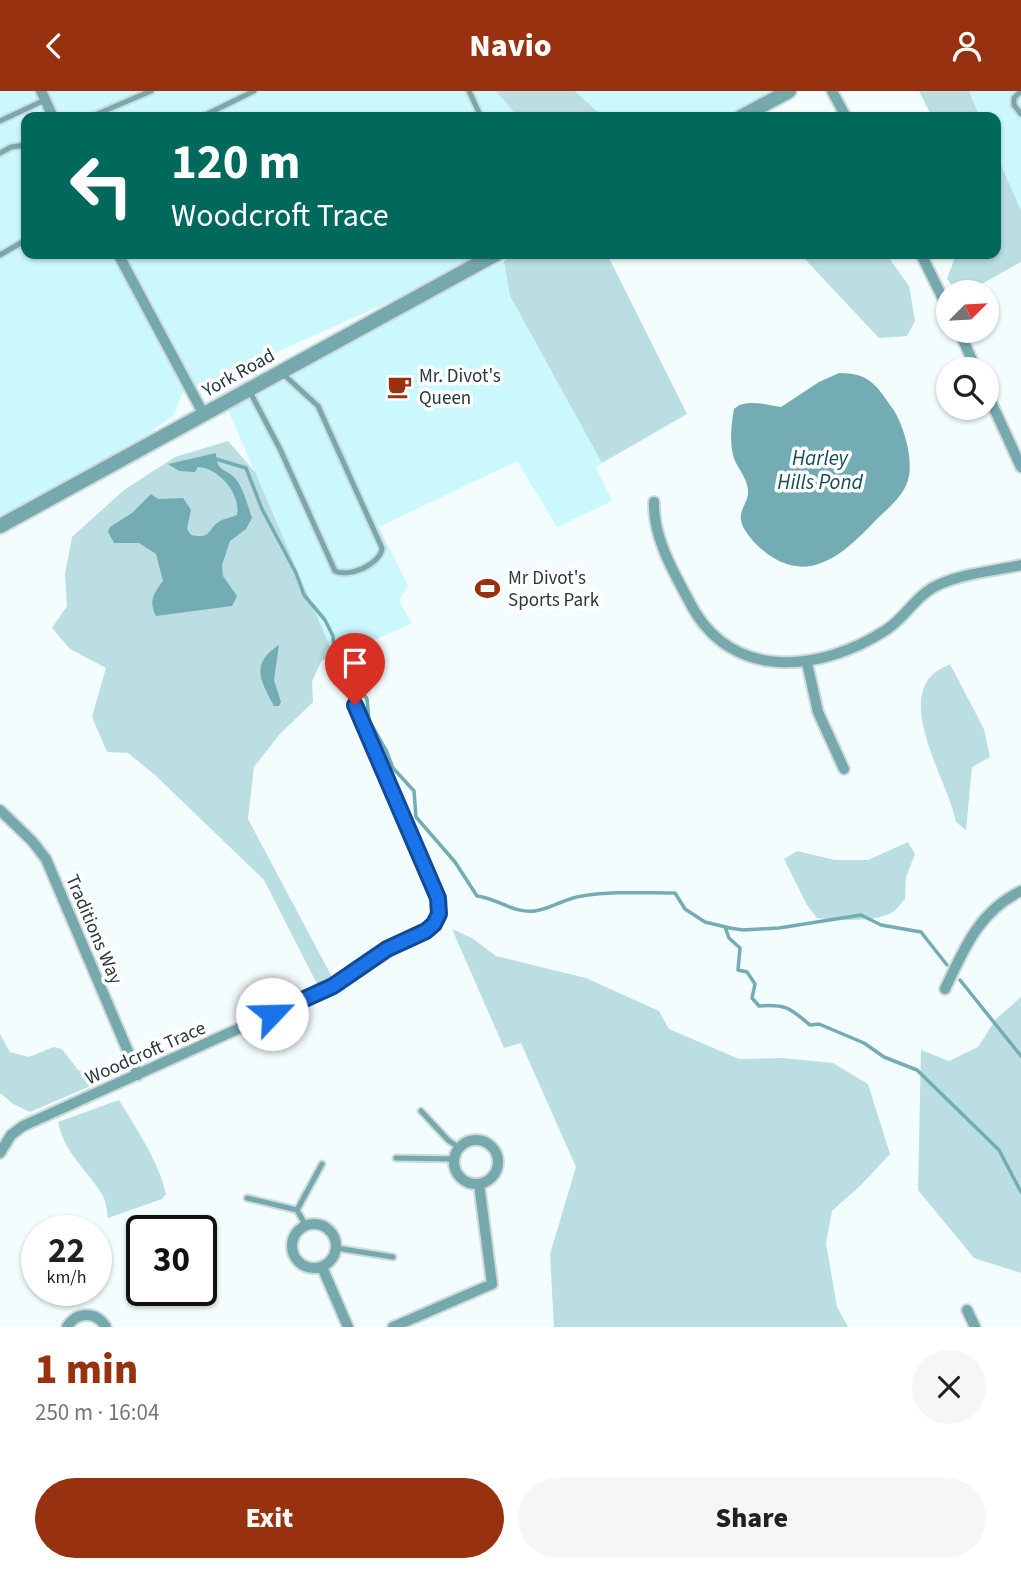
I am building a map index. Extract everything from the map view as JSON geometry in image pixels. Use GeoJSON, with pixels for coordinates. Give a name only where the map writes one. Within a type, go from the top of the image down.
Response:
{"type":"FeatureCollection","features":[{"type":"Feature","properties":{"kind":"street"},"geometry":{"type":"LineString","coordinates":[[750,112],[789,91]]}},
{"type":"Feature","properties":{"kind":"street"},"geometry":{"type":"LineString","coordinates":[[832,91],[843,112]]}},
{"type":"Feature","properties":{"kind":"street"},"geometry":{"type":"LineString","coordinates":[[43,95],[51,112]]}},
{"type":"Feature","properties":{"kind":"street"},"geometry":{"type":"LineString","coordinates":[[121,259],[203,413]]}},
{"type":"Feature","properties":{"kind":"street","name":"York Road"},"geometry":{"type":"LineString","coordinates":[[0,526],[487,259]]}},
{"type":"Feature","properties":{"kind":"street"},"geometry":{"type":"LineString","coordinates":[[923,259],[936,285]]}},
{"type":"Feature","properties":{"kind":"street"},"geometry":{"type":"LineString","coordinates":[[999,419],[1021,467]]}},
{"type":"Feature","properties":{"kind":"street"},"geometry":{"type":"LineString","coordinates":[[654,502],[657,532],[684,592],[701,621],[728,645],[746,655],[775,662],[807,663],[832,656],[884,631],[924,594],[939,584],[1021,565]]}},
{"type":"Feature","properties":{"kind":"street"},"geometry":{"type":"LineString","coordinates":[[807,663],[818,712],[844,769]]}},
{"type":"Feature","properties":{"kind":"street","name":"Woodcroft Trace"},"geometry":{"type":"LineString","coordinates":[[0,1153],[11,1135],[23,1126],[319,993],[387,949],[431,927],[440,909],[438,898],[355,705]]}},
{"type":"Feature","properties":{"kind":"street","name":"Traditions Way"},"geometry":{"type":"LineString","coordinates":[[1,813],[32,841],[46,859],[138,1075]]}},
{"type":"Feature","properties":{"kind":"street"},"geometry":{"type":"LineString","coordinates":[[945,989],[972,934],[984,918],[1006,899],[1021,891]]}},
{"type":"Feature","properties":{"kind":"street"},"geometry":{"type":"LineString","coordinates":[[472,1141],[479,1141],[491,1147],[498,1159],[495,1173],[479,1184],[466,1181],[455,1166],[460,1148],[472,1141]]}},
{"type":"Feature","properties":{"kind":"street"},"geometry":{"type":"LineString","coordinates":[[395,1327],[492,1284],[479,1184]]}},
{"type":"Feature","properties":{"kind":"street"},"geometry":{"type":"LineString","coordinates":[[313,1224],[327,1229],[335,1240],[335,1248],[332,1259],[322,1266],[308,1267],[302,1265],[293,1254],[293,1240],[300,1229],[313,1224]]}},
{"type":"Feature","properties":{"kind":"street"},"geometry":{"type":"LineString","coordinates":[[322,1266],[348,1327]]}},
{"type":"Feature","properties":{"kind":"street"},"geometry":{"type":"LineString","coordinates":[[967,1310],[975,1327]]}},
{"type":"Feature","properties":{"kind":"street"},"geometry":{"type":"LineString","coordinates":[[67,1327],[74,1318],[89,1314],[101,1320],[106,1327]]}},
{"type":"Feature","properties":{"kind":"lane"},"geometry":{"type":"LineString","coordinates":[[102,112],[151,91]]}},
{"type":"Feature","properties":{"kind":"lane"},"geometry":{"type":"LineString","coordinates":[[211,112],[254,91]]}},
{"type":"Feature","properties":{"kind":"lane"},"geometry":{"type":"LineString","coordinates":[[469,91],[479,112]]}},
{"type":"Feature","properties":{"kind":"lane"},"geometry":{"type":"LineString","coordinates":[[1021,91],[1014,97],[1014,105],[1021,114]]}},
{"type":"Feature","properties":{"kind":"lane"},"geometry":{"type":"LineString","coordinates":[[0,121],[43,95]]}},
{"type":"Feature","properties":{"kind":"lane"},"geometry":{"type":"LineString","coordinates":[[0,153],[21,146]]}},
{"type":"Feature","properties":{"kind":"lane"},"geometry":{"type":"LineString","coordinates":[[0,254],[21,243]]}},
{"type":"Feature","properties":{"kind":"lane"},"geometry":{"type":"LineString","coordinates":[[248,388],[335,571],[341,574],[350,573],[377,560],[382,554],[382,548],[318,406],[280,371]]}},
{"type":"Feature","properties":{"kind":"lane"},"geometry":{"type":"LineString","coordinates":[[421,1111],[449,1141],[460,1148]]}},
{"type":"Feature","properties":{"kind":"lane"},"geometry":{"type":"LineString","coordinates":[[396,1158],[455,1159]]}},
{"type":"Feature","properties":{"kind":"lane"},"geometry":{"type":"LineString","coordinates":[[297,1210],[321,1164]]}},
{"type":"Feature","properties":{"kind":"lane"},"geometry":{"type":"LineString","coordinates":[[247,1198],[297,1210],[306,1226]]}},
{"type":"Feature","properties":{"kind":"lane"},"geometry":{"type":"LineString","coordinates":[[335,1248],[393,1257]]}},
{"type":"Feature","properties":{"kind":"shaded area"},"geometry":{"type":"Polygon","coordinates":[[[0,91],[774,91],[736,112],[21,112],[21,259],[473,259],[418,289],[182,394],[173,416],[135,443],[0,518],[0,91]]]}},
{"type":"Feature","properties":{"kind":"shaded area"},"geometry":{"type":"Polygon","coordinates":[[[496,91],[575,91],[598,112],[514,112],[496,91]]]}},
{"type":"Feature","properties":{"kind":"shaded area"},"geometry":{"type":"Polygon","coordinates":[[[919,91],[969,91],[978,112],[930,112],[919,91]]]}},
{"type":"Feature","properties":{"kind":"shaded area"},"geometry":{"type":"Polygon","coordinates":[[[969,91],[1021,91],[1021,211],[1001,165],[1001,112],[978,112],[969,91]]]}},
{"type":"Feature","properties":{"kind":"shaded area"},"geometry":{"type":"Polygon","coordinates":[[[1001,165],[1021,211],[1021,262],[989,280],[948,280],[954,259],[1001,259],[1001,165]]]}},
{"type":"Feature","properties":{"kind":"shaded area"},"geometry":{"type":"Polygon","coordinates":[[[610,259],[687,414],[602,463],[510,296],[504,261],[610,259]]]}},
{"type":"Feature","properties":{"kind":"shaded area"},"geometry":{"type":"Polygon","coordinates":[[[805,259],[890,259],[909,286],[915,321],[907,336],[879,338],[805,259]]]}},
{"type":"Feature","properties":{"kind":"shaded area"},"geometry":{"type":"Polygon","coordinates":[[[504,261],[510,296],[602,463],[596,467],[612,501],[557,527],[517,461],[379,527],[408,586],[399,601],[412,623],[335,658],[228,410],[436,295],[504,261]]]}},
{"type":"Feature","properties":{"kind":"shaded area"},"geometry":{"type":"Polygon","coordinates":[[[228,441],[255,472],[335,658],[322,660],[312,681],[313,702],[280,734],[254,767],[248,819],[333,979],[317,984],[264,880],[155,775],[128,753],[107,752],[92,717],[106,668],[70,649],[52,628],[67,606],[65,574],[72,537],[124,490],[175,457],[228,441]]]}},
{"type":"Feature","properties":{"kind":"shaded area"},"geometry":{"type":"Polygon","coordinates":[[[950,664],[984,729],[990,757],[972,767],[966,830],[956,822],[929,747],[921,708],[923,690],[931,676],[950,664]]]}},
{"type":"Feature","properties":{"kind":"shaded area"},"geometry":{"type":"Polygon","coordinates":[[[908,842],[915,854],[906,877],[905,899],[893,912],[876,918],[817,918],[807,905],[784,859],[797,851],[835,860],[868,860],[908,842]]]}},
{"type":"Feature","properties":{"kind":"shaded area"},"geometry":{"type":"Polygon","coordinates":[[[452,929],[472,938],[496,956],[586,978],[659,1011],[669,1029],[739,1059],[782,1058],[833,1063],[868,1084],[890,1154],[832,1211],[826,1243],[837,1307],[848,1327],[554,1327],[550,1254],[576,1167],[521,1043],[504,1048],[452,929]]]}},
{"type":"Feature","properties":{"kind":"shaded area"},"geometry":{"type":"Polygon","coordinates":[[[1021,997],[1021,1273],[974,1258],[918,1190],[921,1050],[949,1061],[978,1047],[996,1019],[1021,997]]]}},
{"type":"Feature","properties":{"kind":"shaded area"},"geometry":{"type":"Polygon","coordinates":[[[0,1034],[10,1052],[29,1057],[53,1047],[62,1049],[78,1070],[109,1078],[30,1112],[13,1104],[0,1093],[0,1034]]]}},
{"type":"Feature","properties":{"kind":"shaded area"},"geometry":{"type":"Polygon","coordinates":[[[119,1100],[152,1157],[166,1194],[162,1199],[112,1217],[108,1215],[103,1196],[71,1153],[58,1122],[119,1100]]]}},
{"type":"Feature","properties":{"kind":"water","name":"Harley Hills Pond"},"geometry":{"type":"Polygon","coordinates":[[[839,373],[858,375],[871,382],[893,409],[907,443],[910,463],[908,480],[894,502],[849,546],[821,563],[791,565],[775,559],[758,546],[742,523],[741,512],[748,490],[732,449],[734,409],[750,403],[781,407],[819,382],[839,373]]]}},
{"type":"Feature","properties":{"kind":"water"},"geometry":{"type":"Polygon","coordinates":[[[216,453],[220,467],[240,485],[252,518],[246,529],[230,541],[222,565],[223,576],[237,596],[232,606],[156,616],[152,606],[153,597],[163,581],[156,554],[139,543],[114,543],[108,532],[110,527],[132,513],[151,494],[158,499],[183,498],[191,510],[187,529],[191,535],[206,535],[220,521],[237,515],[236,499],[221,477],[206,468],[198,467],[195,472],[179,471],[168,464],[216,453]]]}},
{"type":"Feature","properties":{"kind":"water"},"geometry":{"type":"Polygon","coordinates":[[[279,645],[274,680],[281,702],[279,706],[274,706],[260,673],[264,659],[279,645]]]}},
{"type":"Feature","properties":{"kind":"waterway"},"geometry":{"type":"LineString","coordinates":[[216,459],[246,468],[262,509],[296,573],[304,595],[325,620],[333,636],[334,649],[367,699],[369,720],[393,768],[414,791],[416,817],[455,862],[477,896],[528,911],[541,910],[576,897],[593,894],[675,893],[685,909],[705,922],[743,930],[779,928],[861,915],[881,925],[921,932],[947,965]]}},
{"type":"Feature","properties":{"kind":"waterway"},"geometry":{"type":"LineString","coordinates":[[725,927],[729,938],[740,948],[738,970],[747,972],[755,984],[752,998],[759,1006],[787,1008],[810,1025],[819,1024],[864,1043],[884,1057],[917,1070],[999,1150],[1021,1192]]}},
{"type":"Feature","properties":{"kind":"waterway"},"geometry":{"type":"LineString","coordinates":[[960,980],[1021,1056]]}},
{"type":"Feature","properties":{"kind":"place","name":"Mr. Divot's Queen"},"geometry":{"type":"Point","coordinates":[399,386]}},
{"type":"Feature","properties":{"kind":"place","name":"Mr Divot's Sports Park"},"geometry":{"type":"Point","coordinates":[488,588]}},
{"type":"Feature","properties":{"kind":"route"},"geometry":{"type":"LineString","coordinates":[[272,1014],[336,985],[387,949],[426,931],[434,924],[439,914],[438,898],[355,705]]}}]}
